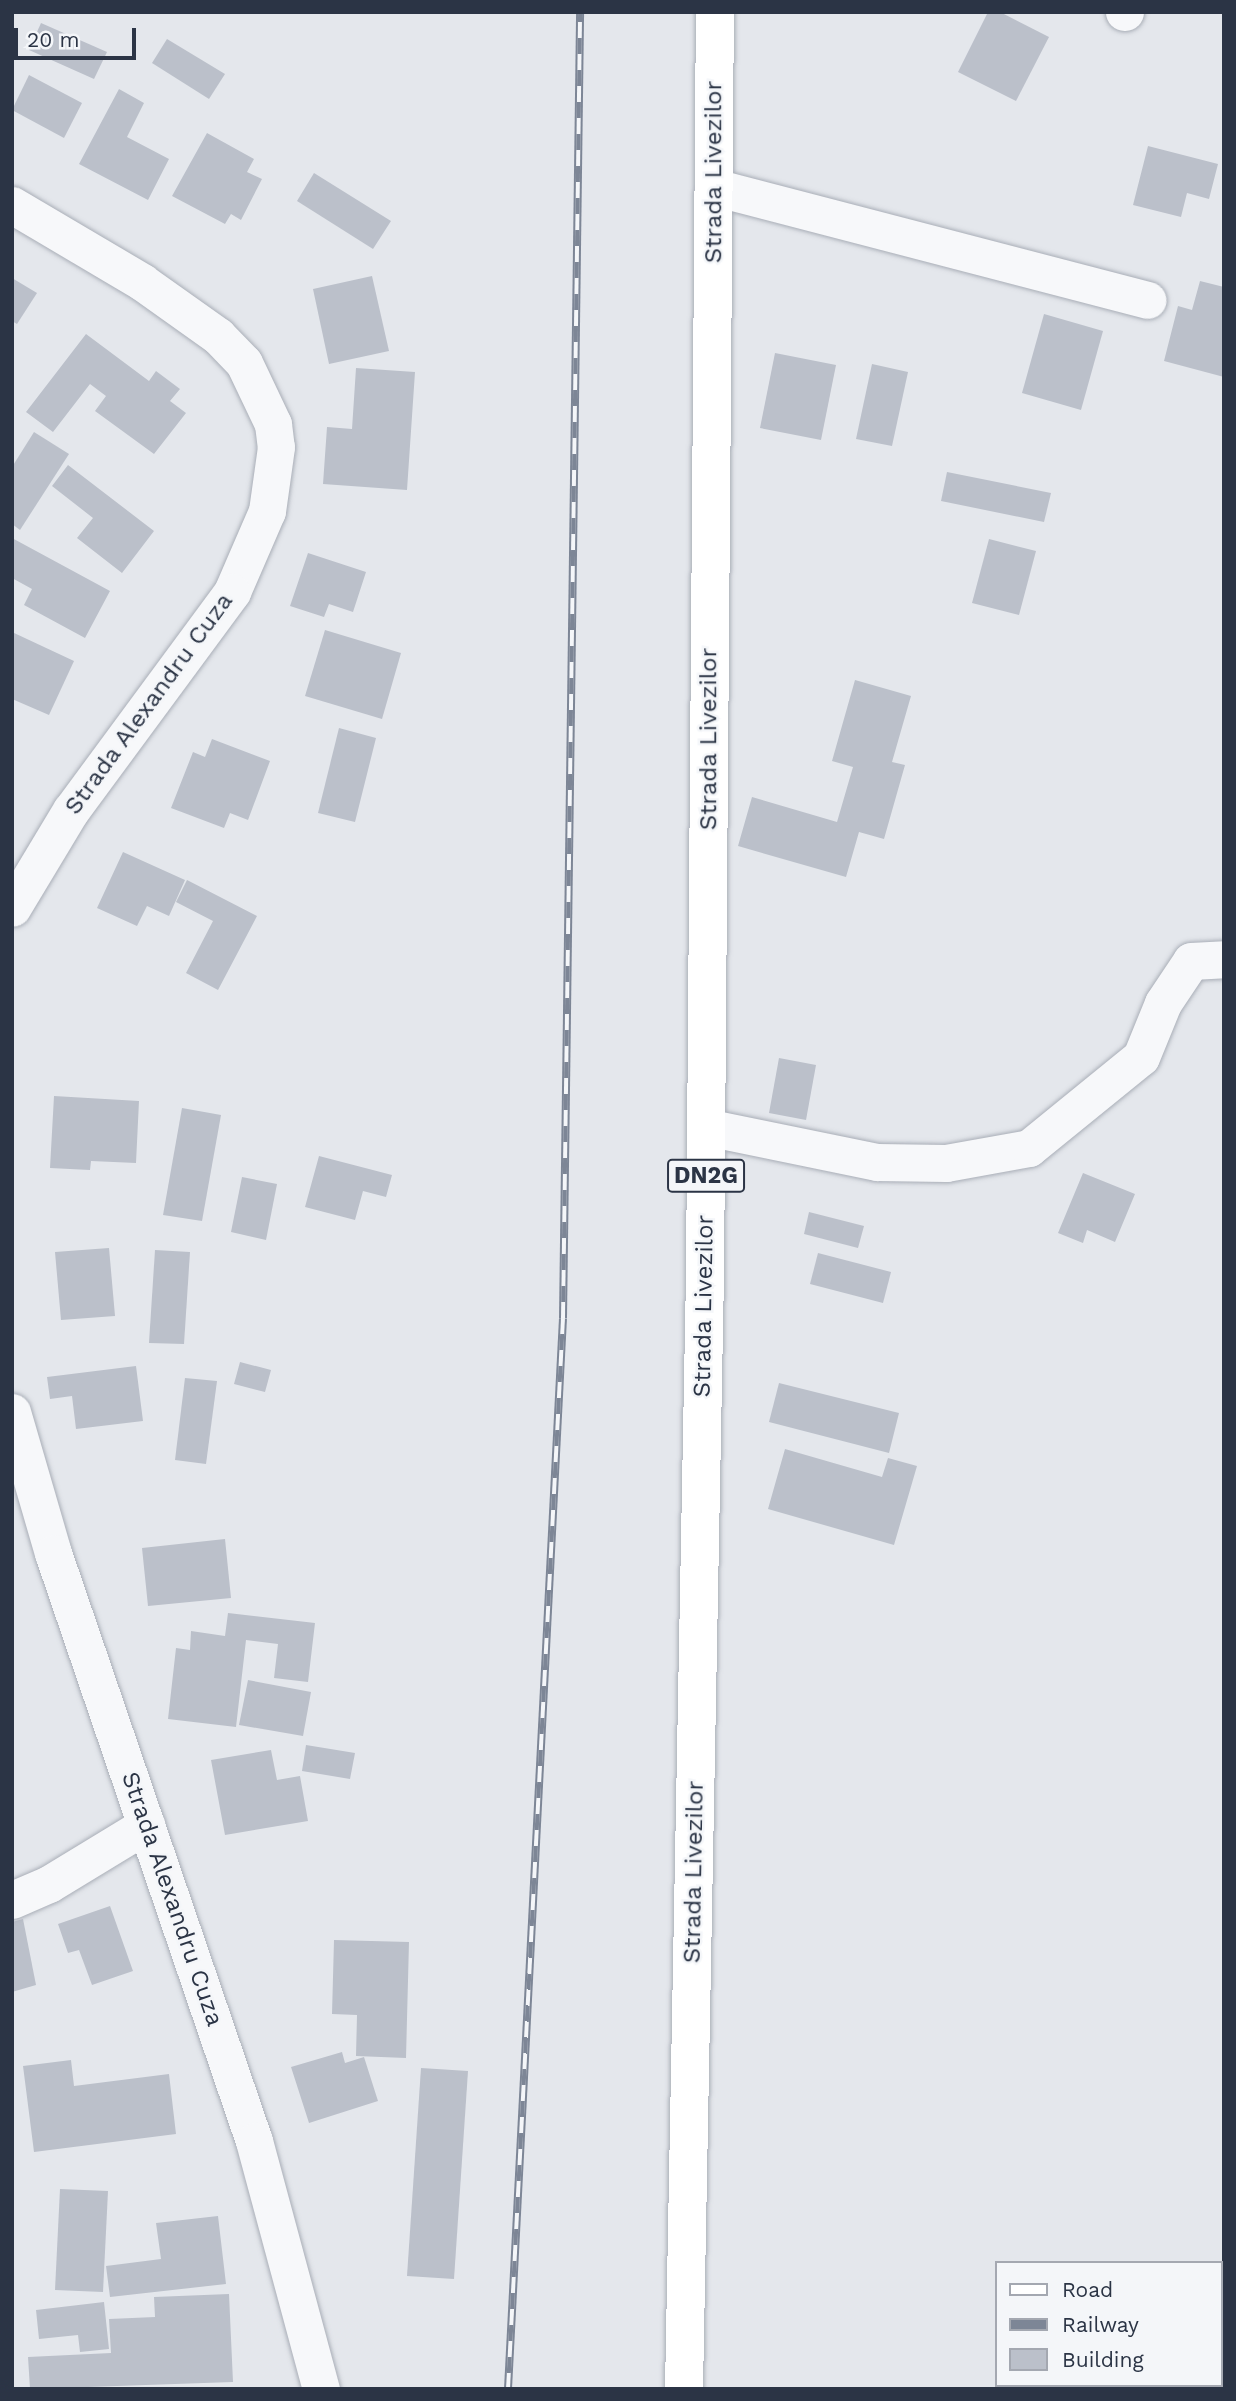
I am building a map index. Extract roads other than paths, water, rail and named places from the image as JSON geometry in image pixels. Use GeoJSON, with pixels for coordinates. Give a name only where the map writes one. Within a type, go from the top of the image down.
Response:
{"type":"FeatureCollection","features":[{"type":"Feature","properties":{"kind":"main road","name":"Strada Livezilor"},"geometry":{"type":"LineString","coordinates":[[684,2389],[706,1127],[715,12]]}},
{"type":"Feature","properties":{"kind":"street"},"geometry":{"type":"LineString","coordinates":[[714,187],[1148,300]]}},
{"type":"Feature","properties":{"kind":"street","name":"Strada Alexandru Cuza"},"geometry":{"type":"LineString","coordinates":[[12,205],[142,282],[218,336],[249,373],[273,424],[276,447],[267,512],[232,592],[71,810],[12,908]]}},
{"type":"Feature","properties":{"kind":"street"},"geometry":{"type":"LineString","coordinates":[[706,1127],[877,1162],[946,1163],[1029,1148],[1141,1057],[1163,1003],[1191,961],[1224,959]]}},
{"type":"Feature","properties":{"kind":"street","name":"Strada Alexandru Cuza"},"geometry":{"type":"LineString","coordinates":[[12,1412],[53,1553],[254,2141],[321,2389]]}},
{"type":"Feature","properties":{"kind":"street"},"geometry":{"type":"LineString","coordinates":[[12,1900],[49,1884],[146,1825]]}},
{"type":"Feature","properties":{"kind":"railway"},"geometry":{"type":"LineString","coordinates":[[508,2389],[563,1318],[580,12]]}}]}
